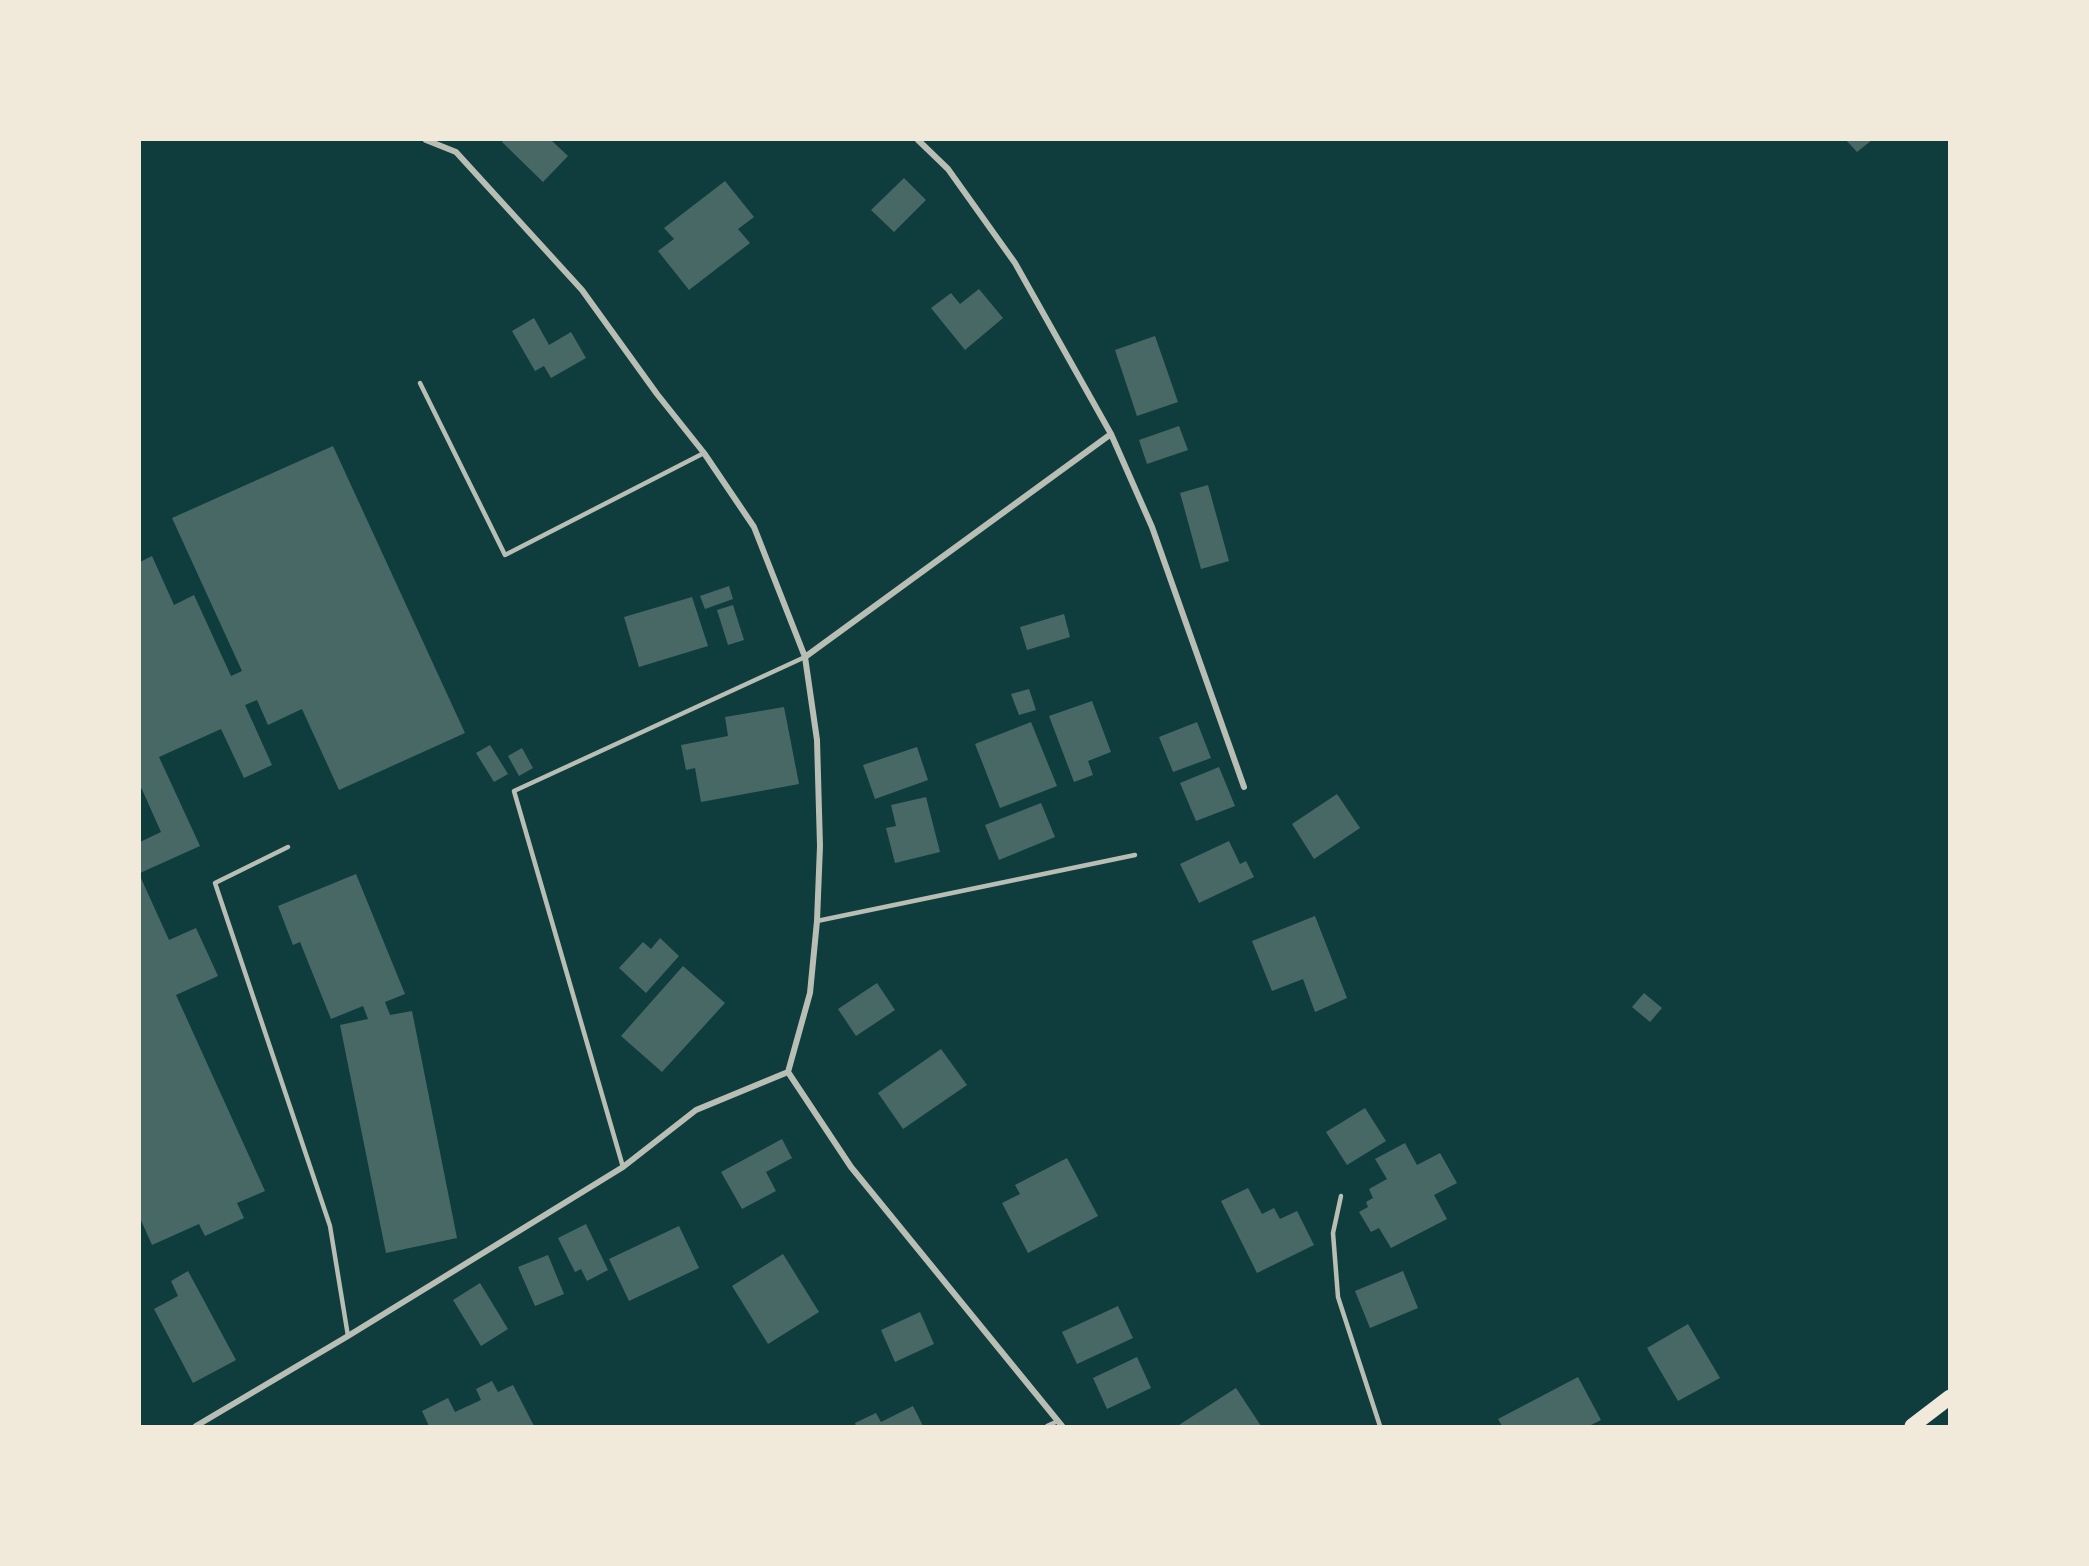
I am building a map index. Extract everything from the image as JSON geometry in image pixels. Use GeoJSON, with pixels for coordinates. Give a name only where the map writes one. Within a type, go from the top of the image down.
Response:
{"type":"FeatureCollection","features":[{"type":"Feature","properties":{"kind":"main road"},"geometry":{"type":"LineString","coordinates":[[1912,1426],[1950,1397]]}},
{"type":"Feature","properties":{"kind":"street"},"geometry":{"type":"LineString","coordinates":[[426,140],[456,152],[582,290],[657,394],[704,453],[754,528],[805,657],[817,740],[820,846],[817,921],[810,993],[788,1072],[851,1167],[1060,1424]]}},
{"type":"Feature","properties":{"kind":"street"},"geometry":{"type":"LineString","coordinates":[[918,140],[948,169],[1015,263],[1111,434],[1152,527],[1244,788]]}},
{"type":"Feature","properties":{"kind":"street"},"geometry":{"type":"LineString","coordinates":[[805,657],[1111,434]]}},
{"type":"Feature","properties":{"kind":"street"},"geometry":{"type":"LineString","coordinates":[[196,1426],[348,1336],[623,1167],[696,1110],[788,1072]]}},
{"type":"Feature","properties":{"kind":"lane"},"geometry":{"type":"LineString","coordinates":[[420,383],[505,555],[704,453]]}},
{"type":"Feature","properties":{"kind":"lane"},"geometry":{"type":"LineString","coordinates":[[623,1167],[514,791],[805,657]]}},
{"type":"Feature","properties":{"kind":"lane"},"geometry":{"type":"LineString","coordinates":[[288,846],[215,883],[330,1226],[348,1336]]}},
{"type":"Feature","properties":{"kind":"lane"},"geometry":{"type":"LineString","coordinates":[[817,921],[1135,855]]}},
{"type":"Feature","properties":{"kind":"lane"},"geometry":{"type":"LineString","coordinates":[[1341,1196],[1333,1233],[1338,1297],[1380,1426]]}},
{"type":"Feature","properties":{"kind":"lane"},"geometry":{"type":"LineString","coordinates":[[1047,1426],[1060,1424]]}},
{"type":"Feature","properties":{"kind":"building"},"geometry":{"type":"Polygon","coordinates":[[[504,140],[551,140],[568,156],[543,182],[502,142],[504,140]]]}},
{"type":"Feature","properties":{"kind":"building"},"geometry":{"type":"Polygon","coordinates":[[[1846,140],[1872,140],[1857,152],[1846,140]]]}},
{"type":"Feature","properties":{"kind":"building"},"geometry":{"type":"Polygon","coordinates":[[[904,178],[926,200],[894,232],[871,210],[904,178]]]}},
{"type":"Feature","properties":{"kind":"building"},"geometry":{"type":"Polygon","coordinates":[[[725,181],[754,217],[738,229],[750,243],[689,290],[658,251],[674,239],[664,228],[725,181]]]}},
{"type":"Feature","properties":{"kind":"building"},"geometry":{"type":"Polygon","coordinates":[[[979,289],[1003,318],[965,350],[931,308],[951,293],[960,304],[979,289]]]}},
{"type":"Feature","properties":{"kind":"building"},"geometry":{"type":"Polygon","coordinates":[[[534,318],[549,345],[571,332],[586,358],[551,378],[544,366],[535,371],[512,331],[534,318]]]}},
{"type":"Feature","properties":{"kind":"building"},"geometry":{"type":"Polygon","coordinates":[[[1155,336],[1178,402],[1137,416],[1115,350],[1155,336]]]}},
{"type":"Feature","properties":{"kind":"building"},"geometry":{"type":"Polygon","coordinates":[[[1179,426],[1188,450],[1147,464],[1139,440],[1179,426]]]}},
{"type":"Feature","properties":{"kind":"building"},"geometry":{"type":"Polygon","coordinates":[[[333,446],[465,733],[339,790],[302,709],[268,725],[257,700],[245,705],[272,765],[244,778],[221,729],[159,757],[200,846],[140,873],[140,842],[161,832],[140,785],[140,562],[152,556],[174,605],[194,595],[231,676],[242,671],[172,518],[333,446]]]}},
{"type":"Feature","properties":{"kind":"building"},"geometry":{"type":"Polygon","coordinates":[[[1208,485],[1229,561],[1201,569],[1180,493],[1208,485]]]}},
{"type":"Feature","properties":{"kind":"building"},"geometry":{"type":"Polygon","coordinates":[[[729,586],[733,599],[705,609],[700,596],[729,586]]]}},
{"type":"Feature","properties":{"kind":"building"},"geometry":{"type":"Polygon","coordinates":[[[692,597],[708,646],[639,667],[624,617],[692,597]]]}},
{"type":"Feature","properties":{"kind":"building"},"geometry":{"type":"Polygon","coordinates":[[[733,605],[744,640],[728,645],[717,610],[733,605]]]}},
{"type":"Feature","properties":{"kind":"building"},"geometry":{"type":"Polygon","coordinates":[[[1064,614],[1070,637],[1027,650],[1020,627],[1064,614]]]}},
{"type":"Feature","properties":{"kind":"building"},"geometry":{"type":"Polygon","coordinates":[[[1029,689],[1036,710],[1019,715],[1011,694],[1029,689]]]}},
{"type":"Feature","properties":{"kind":"building"},"geometry":{"type":"Polygon","coordinates":[[[1092,701],[1111,752],[1088,761],[1093,775],[1074,782],[1049,716],[1092,701]]]}},
{"type":"Feature","properties":{"kind":"building"},"geometry":{"type":"Polygon","coordinates":[[[784,707],[799,784],[701,802],[695,768],[686,770],[681,745],[728,736],[725,717],[784,707]]]}},
{"type":"Feature","properties":{"kind":"building"},"geometry":{"type":"Polygon","coordinates":[[[1031,722],[1057,786],[1000,808],[975,744],[1031,722]]]}},
{"type":"Feature","properties":{"kind":"building"},"geometry":{"type":"Polygon","coordinates":[[[1197,722],[1211,758],[1173,772],[1159,737],[1197,722]]]}},
{"type":"Feature","properties":{"kind":"building"},"geometry":{"type":"Polygon","coordinates":[[[490,745],[508,774],[494,782],[476,753],[490,745]]]}},
{"type":"Feature","properties":{"kind":"building"},"geometry":{"type":"Polygon","coordinates":[[[917,747],[928,780],[875,799],[863,765],[917,747]]]}},
{"type":"Feature","properties":{"kind":"building"},"geometry":{"type":"Polygon","coordinates":[[[522,748],[533,768],[519,776],[508,756],[522,748]]]}},
{"type":"Feature","properties":{"kind":"building"},"geometry":{"type":"Polygon","coordinates":[[[1219,767],[1235,806],[1196,821],[1180,783],[1219,767]]]}},
{"type":"Feature","properties":{"kind":"building"},"geometry":{"type":"Polygon","coordinates":[[[1337,794],[1360,828],[1314,859],[1292,824],[1337,794]]]}},
{"type":"Feature","properties":{"kind":"building"},"geometry":{"type":"Polygon","coordinates":[[[926,797],[940,852],[895,863],[886,828],[896,826],[891,805],[926,797]]]}},
{"type":"Feature","properties":{"kind":"building"},"geometry":{"type":"Polygon","coordinates":[[[1041,803],[1055,837],[999,860],[985,825],[1041,803]]]}},
{"type":"Feature","properties":{"kind":"building"},"geometry":{"type":"Polygon","coordinates":[[[1229,841],[1240,864],[1246,861],[1254,877],[1199,903],[1180,864],[1229,841]]]}},
{"type":"Feature","properties":{"kind":"building"},"geometry":{"type":"Polygon","coordinates":[[[356,874],[405,994],[385,1002],[390,1015],[412,1011],[457,1238],[386,1253],[340,1025],[368,1019],[363,1006],[331,1019],[300,942],[293,945],[278,906],[356,874]]]}},
{"type":"Feature","properties":{"kind":"building"},"geometry":{"type":"Polygon","coordinates":[[[140,876],[169,940],[196,928],[218,976],[176,995],[265,1191],[237,1203],[244,1218],[205,1236],[199,1224],[152,1245],[140,1218],[140,876]]]}},
{"type":"Feature","properties":{"kind":"building"},"geometry":{"type":"Polygon","coordinates":[[[1315,916],[1347,998],[1315,1012],[1303,979],[1272,991],[1252,941],[1315,916]]]}},
{"type":"Feature","properties":{"kind":"building"},"geometry":{"type":"Polygon","coordinates":[[[660,938],[679,956],[646,993],[619,968],[643,942],[651,949],[660,938]]]}},
{"type":"Feature","properties":{"kind":"building"},"geometry":{"type":"Polygon","coordinates":[[[683,966],[725,1003],[662,1072],[621,1036],[683,966]]]}},
{"type":"Feature","properties":{"kind":"building"},"geometry":{"type":"Polygon","coordinates":[[[877,983],[895,1010],[856,1036],[838,1009],[877,983]]]}},
{"type":"Feature","properties":{"kind":"building"},"geometry":{"type":"Polygon","coordinates":[[[1644,993],[1662,1008],[1650,1022],[1632,1007],[1644,993]]]}},
{"type":"Feature","properties":{"kind":"building"},"geometry":{"type":"Polygon","coordinates":[[[941,1049],[967,1085],[903,1129],[878,1093],[941,1049]]]}},
{"type":"Feature","properties":{"kind":"building"},"geometry":{"type":"Polygon","coordinates":[[[1365,1108],[1386,1141],[1347,1165],[1326,1132],[1365,1108]]]}},
{"type":"Feature","properties":{"kind":"building"},"geometry":{"type":"Polygon","coordinates":[[[782,1139],[792,1158],[766,1172],[776,1191],[742,1209],[721,1172],[782,1139]]]}},
{"type":"Feature","properties":{"kind":"building"},"geometry":{"type":"Polygon","coordinates":[[[1405,1143],[1417,1165],[1440,1153],[1457,1183],[1434,1195],[1447,1219],[1391,1248],[1379,1228],[1371,1232],[1359,1212],[1368,1207],[1366,1202],[1373,1198],[1369,1189],[1387,1179],[1375,1159],[1405,1143]]]}},
{"type":"Feature","properties":{"kind":"building"},"geometry":{"type":"Polygon","coordinates":[[[1067,1158],[1098,1216],[1028,1253],[1002,1203],[1020,1194],[1015,1185],[1067,1158]]]}},
{"type":"Feature","properties":{"kind":"building"},"geometry":{"type":"Polygon","coordinates":[[[1248,1188],[1262,1214],[1274,1208],[1280,1219],[1297,1211],[1314,1245],[1257,1273],[1221,1201],[1248,1188]]]}},
{"type":"Feature","properties":{"kind":"building"},"geometry":{"type":"Polygon","coordinates":[[[586,1224],[608,1270],[587,1281],[581,1269],[575,1272],[558,1238],[586,1224]]]}},
{"type":"Feature","properties":{"kind":"building"},"geometry":{"type":"Polygon","coordinates":[[[679,1226],[699,1268],[629,1301],[609,1259],[679,1226]]]}},
{"type":"Feature","properties":{"kind":"building"},"geometry":{"type":"Polygon","coordinates":[[[783,1254],[819,1312],[768,1344],[732,1286],[783,1254]]]}},
{"type":"Feature","properties":{"kind":"building"},"geometry":{"type":"Polygon","coordinates":[[[548,1255],[564,1294],[535,1306],[518,1267],[548,1255]]]}},
{"type":"Feature","properties":{"kind":"building"},"geometry":{"type":"Polygon","coordinates":[[[188,1271],[236,1360],[193,1383],[154,1309],[178,1296],[171,1281],[188,1271]]]}},
{"type":"Feature","properties":{"kind":"building"},"geometry":{"type":"Polygon","coordinates":[[[1403,1271],[1418,1308],[1370,1328],[1355,1291],[1403,1271]]]}},
{"type":"Feature","properties":{"kind":"building"},"geometry":{"type":"Polygon","coordinates":[[[480,1283],[508,1329],[481,1346],[453,1300],[480,1283]]]}},
{"type":"Feature","properties":{"kind":"building"},"geometry":{"type":"Polygon","coordinates":[[[1118,1306],[1133,1338],[1077,1364],[1062,1332],[1118,1306]]]}},
{"type":"Feature","properties":{"kind":"building"},"geometry":{"type":"Polygon","coordinates":[[[920,1312],[934,1344],[895,1362],[881,1330],[920,1312]]]}},
{"type":"Feature","properties":{"kind":"building"},"geometry":{"type":"Polygon","coordinates":[[[1688,1324],[1720,1378],[1678,1401],[1647,1348],[1688,1324]]]}},
{"type":"Feature","properties":{"kind":"building"},"geometry":{"type":"Polygon","coordinates":[[[1137,1357],[1151,1388],[1107,1409],[1093,1378],[1137,1357]]]}},
{"type":"Feature","properties":{"kind":"building"},"geometry":{"type":"Polygon","coordinates":[[[1578,1377],[1601,1420],[1589,1426],[1502,1426],[1498,1419],[1578,1377]]]}},
{"type":"Feature","properties":{"kind":"building"},"geometry":{"type":"Polygon","coordinates":[[[492,1381],[498,1392],[513,1385],[534,1426],[429,1426],[422,1411],[448,1398],[455,1412],[481,1400],[476,1389],[492,1381]]]}},
{"type":"Feature","properties":{"kind":"building"},"geometry":{"type":"Polygon","coordinates":[[[1236,1388],[1261,1426],[1179,1425],[1236,1388]]]}},
{"type":"Feature","properties":{"kind":"building"},"geometry":{"type":"Polygon","coordinates":[[[913,1406],[923,1426],[856,1426],[855,1423],[876,1413],[881,1422],[913,1406]]]}}]}
